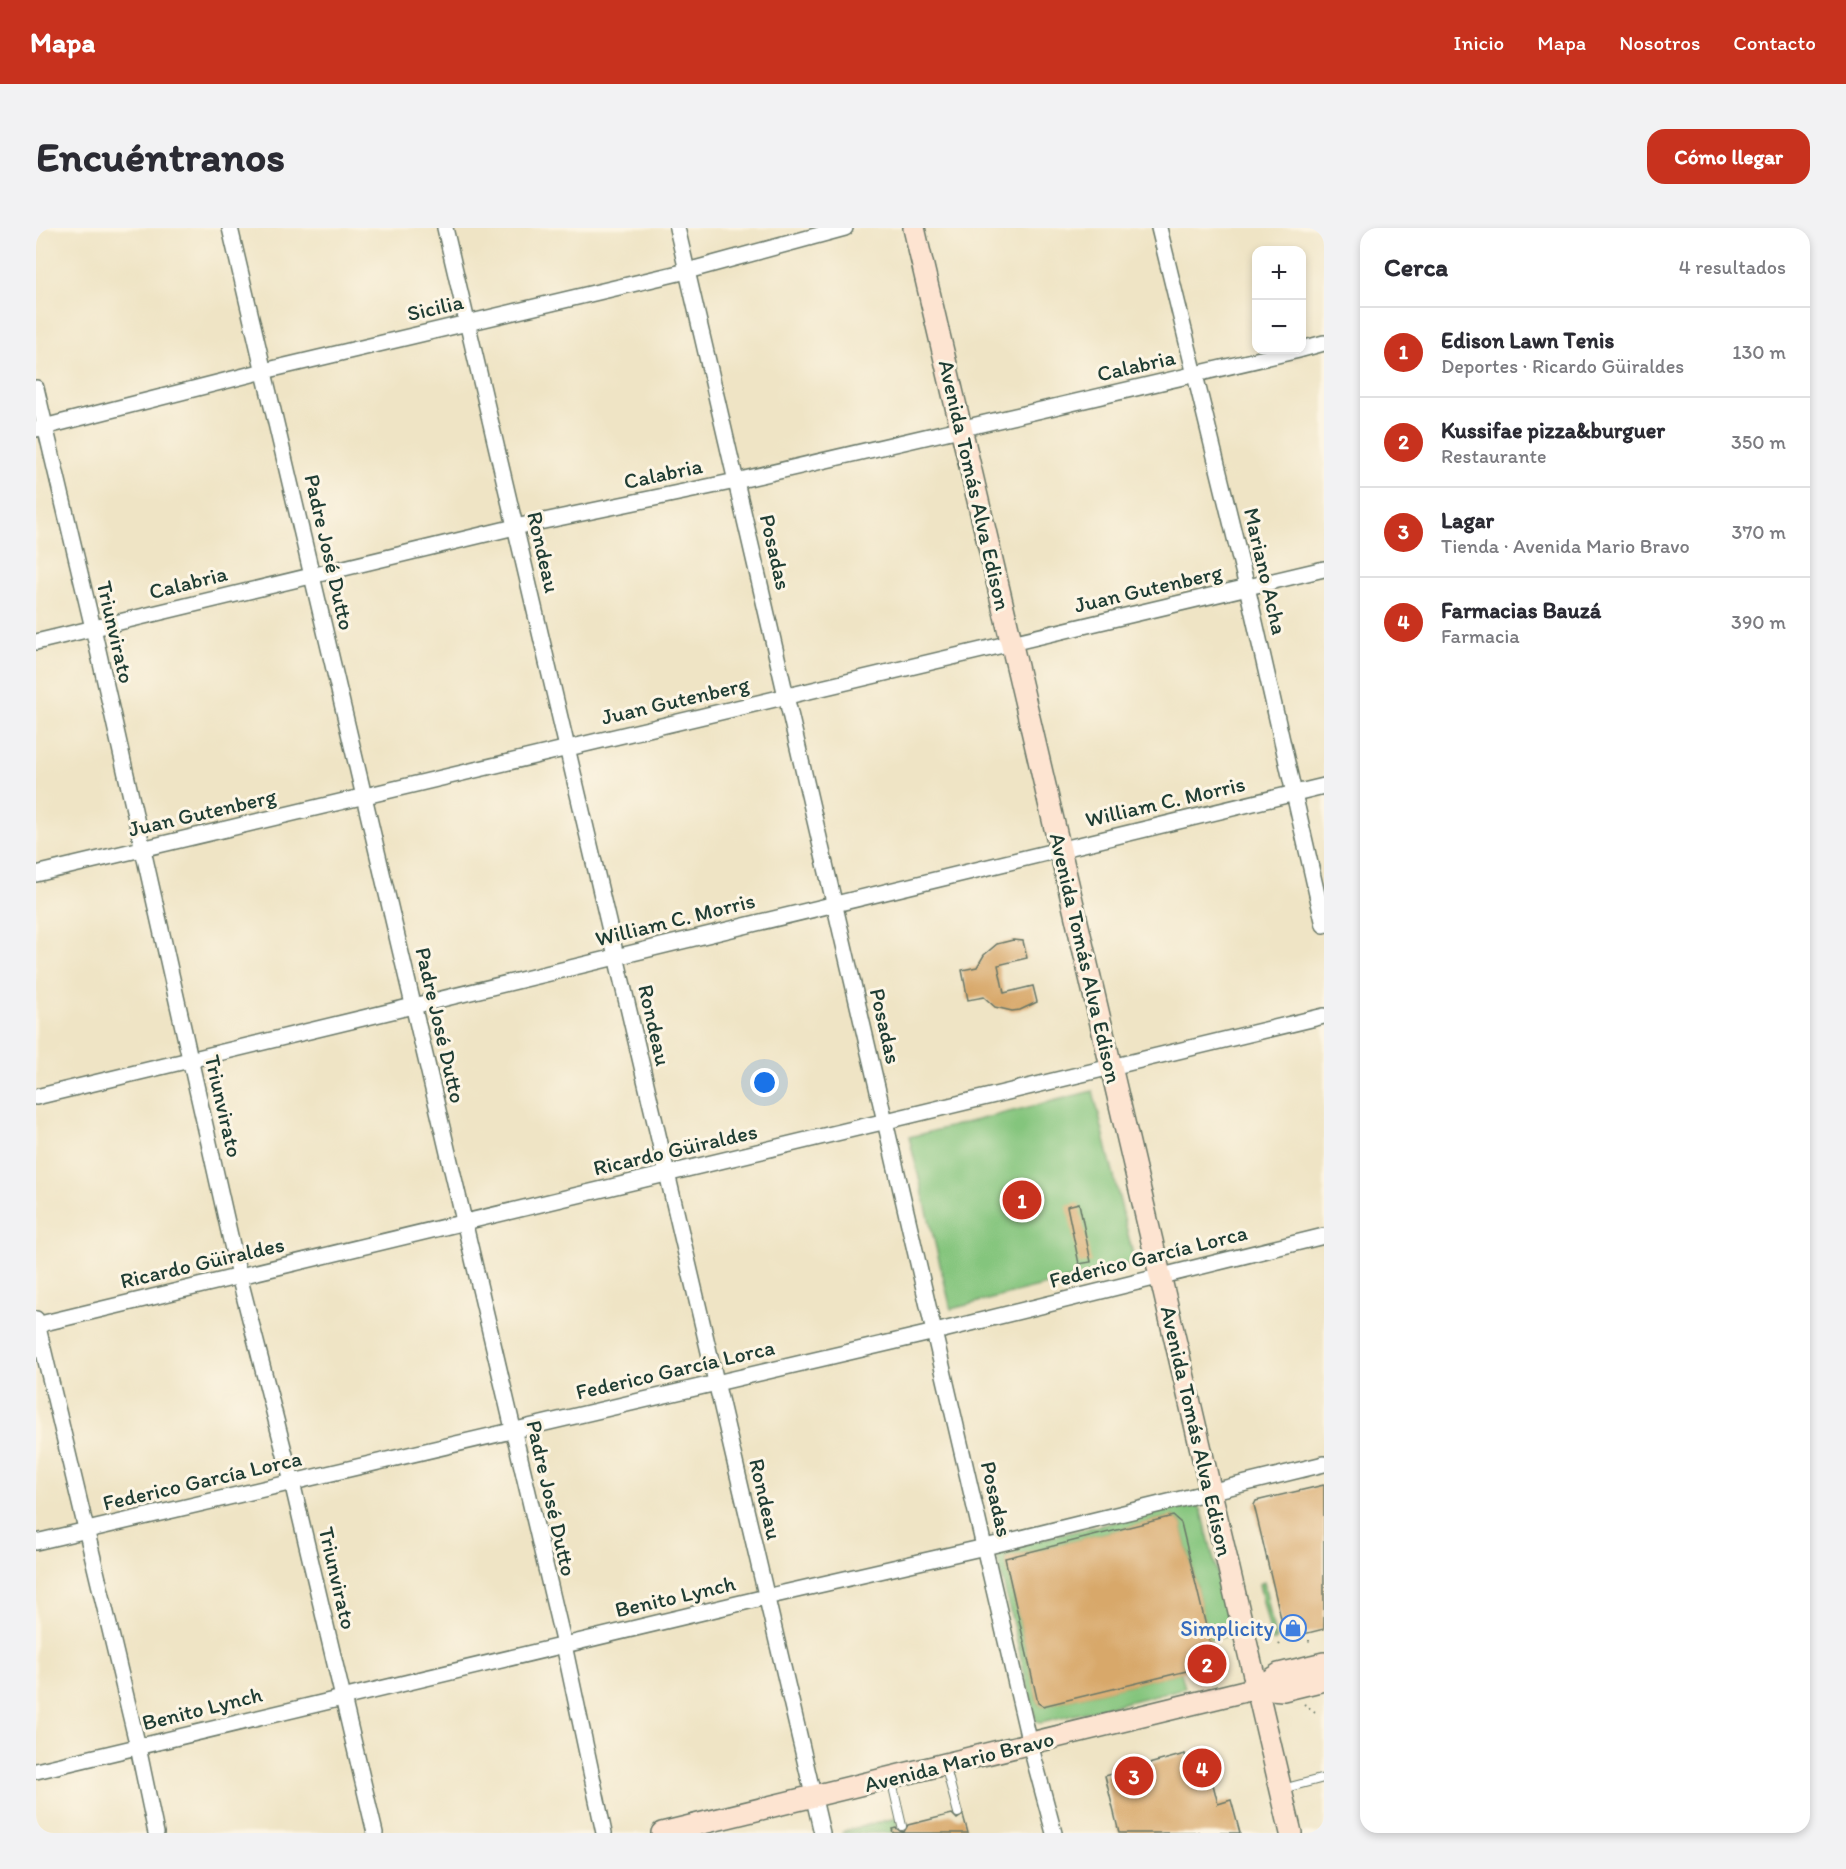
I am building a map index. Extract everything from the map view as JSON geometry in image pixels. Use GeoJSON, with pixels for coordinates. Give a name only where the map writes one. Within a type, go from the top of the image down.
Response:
{"type":"FeatureCollection","features":[{"type":"Feature","properties":{"kind":"main road","name":"Avenida Tomás Alva Edison"},"geometry":{"type":"LineString","coordinates":[[914,228],[1290,1833]]}},
{"type":"Feature","properties":{"kind":"main road","name":"Avenida Mario Bravo"},"geometry":{"type":"LineString","coordinates":[[1257,1688],[1279,1674],[1324,1663]]}},
{"type":"Feature","properties":{"kind":"main road","name":"Avenida Mario Bravo"},"geometry":{"type":"LineString","coordinates":[[662,1833],[1257,1688],[1282,1690],[1324,1680]]}},
{"type":"Feature","properties":{"kind":"street","name":"Padre José Dutto"},"geometry":{"type":"LineString","coordinates":[[230,228],[564,1646],[604,1833]]}},
{"type":"Feature","properties":{"kind":"street","name":"Rondeau"},"geometry":{"type":"LineString","coordinates":[[445,228],[822,1833]]}},
{"type":"Feature","properties":{"kind":"street","name":"Posadas"},"geometry":{"type":"LineString","coordinates":[[677,228],[1030,1744],[1054,1833]]}},
{"type":"Feature","properties":{"kind":"street","name":"Sicilia"},"geometry":{"type":"LineString","coordinates":[[41,427],[264,371],[687,271],[845,228]]}},
{"type":"Feature","properties":{"kind":"street","name":"Mariano Acha"},"geometry":{"type":"LineString","coordinates":[[1159,228],[1248,587],[1324,925]]}},
{"type":"Feature","properties":{"kind":"street","name":"Calabria"},"geometry":{"type":"LineString","coordinates":[[1306,348],[1324,344]]}},
{"type":"Feature","properties":{"kind":"street","name":"Calabria"},"geometry":{"type":"LineString","coordinates":[[36,642],[515,527],[736,481],[1279,354]]}},
{"type":"Feature","properties":{"kind":"street","name":"Triunvirato"},"geometry":{"type":"LineString","coordinates":[[36,388],[41,427],[93,628],[239,1276],[292,1482],[375,1833]]}},
{"type":"Feature","properties":{"kind":"street","name":"Juan Gutenberg"},"geometry":{"type":"LineString","coordinates":[[36,874],[1324,569]]}},
{"type":"Feature","properties":{"kind":"street","name":"William C. Morris"},"geometry":{"type":"LineString","coordinates":[[36,1097],[1324,786]]}},
{"type":"Feature","properties":{"kind":"street","name":"Ricardo Güiraldes"},"geometry":{"type":"LineString","coordinates":[[36,1323],[1324,1016]]}},
{"type":"Feature","properties":{"kind":"street","name":"Federico García Lorca"},"geometry":{"type":"LineString","coordinates":[[36,1542],[935,1332],[1324,1236]]}},
{"type":"Feature","properties":{"kind":"street"},"geometry":{"type":"LineString","coordinates":[[36,1323],[138,1747],[156,1833]]}},
{"type":"Feature","properties":{"kind":"street","name":"Benito Lynch"},"geometry":{"type":"LineString","coordinates":[[36,1771],[985,1547],[1324,1464]]}},
{"type":"Feature","properties":{"kind":"lane"},"geometry":{"type":"LineString","coordinates":[[945,1764],[958,1813]]}},
{"type":"Feature","properties":{"kind":"lane"},"geometry":{"type":"LineString","coordinates":[[891,1777],[902,1826]]}},
{"type":"Feature","properties":{"kind":"lane"},"geometry":{"type":"LineString","coordinates":[[1281,1789],[1324,1778]]}},
{"type":"Feature","properties":{"kind":"path"},"geometry":{"type":"LineString","coordinates":[[1279,1645],[1282,1641]]}},
{"type":"Feature","properties":{"kind":"green space"},"geometry":{"type":"Polygon","coordinates":[[[1093,1091],[1135,1263],[951,1309],[909,1137],[1093,1091]]]}},
{"type":"Feature","properties":{"kind":"green space"},"geometry":{"type":"Polygon","coordinates":[[[1196,1503],[1202,1511],[1232,1635],[1209,1640],[1181,1523],[1173,1516],[1005,1558],[1038,1703],[1042,1706],[1181,1672],[1185,1688],[1041,1723],[1036,1722],[997,1556],[1000,1549],[1196,1503]]]}},
{"type":"Feature","properties":{"kind":"green space"},"geometry":{"type":"Polygon","coordinates":[[[1264,1582],[1277,1638],[1274,1641],[1272,1641],[1259,1584],[1264,1582]]]}},
{"type":"Feature","properties":{"kind":"green space"},"geometry":{"type":"Polygon","coordinates":[[[896,1818],[900,1833],[842,1833],[844,1831],[896,1818]]]}},
{"type":"Feature","properties":{"kind":"building"},"geometry":{"type":"Polygon","coordinates":[[[1013,940],[1023,941],[1027,958],[998,965],[1004,993],[1033,986],[1037,1002],[1012,1011],[995,1007],[984,997],[968,1000],[962,970],[977,967],[984,955],[997,944],[1013,940]]]}},
{"type":"Feature","properties":{"kind":"building"},"geometry":{"type":"Polygon","coordinates":[[[1079,1203],[1091,1262],[1079,1264],[1067,1206],[1079,1203]]]}},
{"type":"Feature","properties":{"kind":"building"},"geometry":{"type":"Polygon","coordinates":[[[1324,1485],[1324,1629],[1292,1637],[1284,1631],[1254,1505],[1256,1501],[1324,1485]]]}},
{"type":"Feature","properties":{"kind":"building"},"geometry":{"type":"Polygon","coordinates":[[[1173,1516],[1181,1523],[1214,1659],[1207,1666],[1043,1706],[1038,1703],[1005,1558],[1173,1516]]]}},
{"type":"Feature","properties":{"kind":"building"},"geometry":{"type":"Polygon","coordinates":[[[1185,1754],[1188,1767],[1207,1761],[1218,1804],[1231,1800],[1240,1833],[1119,1833],[1105,1776],[1185,1754]]]}},
{"type":"Feature","properties":{"kind":"building"},"geometry":{"type":"Polygon","coordinates":[[[952,1814],[957,1819],[963,1815],[968,1833],[893,1833],[892,1829],[896,1828],[904,1832],[908,1825],[952,1814]]]}},
{"type":"Feature","properties":{"kind":"place","name":"Edison Lawn Tenis"},"geometry":{"type":"Point","coordinates":[1022,1200]}},
{"type":"Feature","properties":{"kind":"place","name":"Simplicity"},"geometry":{"type":"Point","coordinates":[1293,1628]}},
{"type":"Feature","properties":{"kind":"place","name":"Kussifae pizza&burguer"},"geometry":{"type":"Point","coordinates":[1207,1664]}},
{"type":"Feature","properties":{"kind":"place","name":"Farmacias Bauzá"},"geometry":{"type":"Point","coordinates":[1202,1768]}},
{"type":"Feature","properties":{"kind":"place","name":"Lagar"},"geometry":{"type":"Point","coordinates":[1134,1776]}}]}
